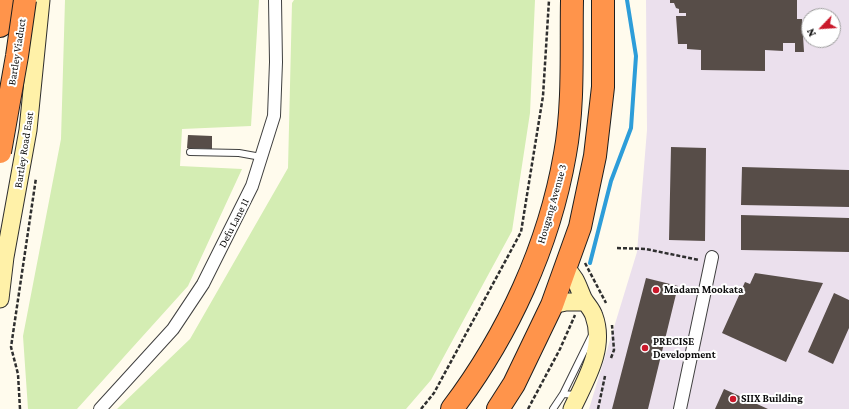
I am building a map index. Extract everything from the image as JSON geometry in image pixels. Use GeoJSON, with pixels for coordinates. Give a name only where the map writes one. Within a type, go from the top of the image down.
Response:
{"type":"FeatureCollection","features":[{"type":"Feature","properties":{"kind":"highway","name":"Bartley Viaduct"},"geometry":{"type":"LineString","coordinates":[[0,27],[4,0]]}},
{"type":"Feature","properties":{"kind":"highway","name":"Bartley Viaduct"},"geometry":{"type":"LineString","coordinates":[[0,152],[25,0]]}},
{"type":"Feature","properties":{"kind":"highway","name":"Hougang Avenue 3"},"geometry":{"type":"LineString","coordinates":[[452,409],[481,367],[521,294],[547,229],[566,154],[571,85],[572,0]]}},
{"type":"Feature","properties":{"kind":"highway"},"geometry":{"type":"LineString","coordinates":[[498,409],[514,384],[552,304],[566,270],[580,227],[594,156],[603,87],[603,0]]}},
{"type":"Feature","properties":{"kind":"main road","name":"Bartley Road East"},"geometry":{"type":"LineString","coordinates":[[0,299],[5,257],[28,130],[41,0]]}},
{"type":"Feature","properties":{"kind":"main road"},"geometry":{"type":"LineString","coordinates":[[0,27],[12,26],[23,33],[35,55]]}},
{"type":"Feature","properties":{"kind":"main road"},"geometry":{"type":"LineString","coordinates":[[566,270],[575,279],[581,307]]}},
{"type":"Feature","properties":{"kind":"main road"},"geometry":{"type":"LineString","coordinates":[[552,304],[566,302],[592,311],[597,325],[597,348],[571,399]]}},
{"type":"Feature","properties":{"kind":"street","name":"Defu Lane 11"},"geometry":{"type":"LineString","coordinates":[[100,409],[173,329],[203,284],[252,186],[274,116],[276,62],[275,0]]}},
{"type":"Feature","properties":{"kind":"street"},"geometry":{"type":"LineString","coordinates":[[680,409],[712,260]]}},
{"type":"Feature","properties":{"kind":"lane"},"geometry":{"type":"LineString","coordinates":[[190,152],[238,153],[261,158]]}},
{"type":"Feature","properties":{"kind":"lane"},"geometry":{"type":"LineString","coordinates":[[552,409],[571,399]]}},
{"type":"Feature","properties":{"kind":"path"},"geometry":{"type":"LineString","coordinates":[[421,409],[434,393],[521,232],[543,96],[549,0]]}},
{"type":"Feature","properties":{"kind":"path"},"geometry":{"type":"LineString","coordinates":[[20,409],[18,374],[11,347],[36,177]]}},
{"type":"Feature","properties":{"kind":"path"},"geometry":{"type":"LineString","coordinates":[[617,248],[646,249],[712,260]]}},
{"type":"Feature","properties":{"kind":"path"},"geometry":{"type":"LineString","coordinates":[[528,409],[540,389],[581,307]]}},
{"type":"Feature","properties":{"kind":"shaded area"},"geometry":{"type":"Polygon","coordinates":[[[646,0],[849,0],[849,409],[589,409],[637,252],[647,130],[646,0]]]}},
{"type":"Feature","properties":{"kind":"green space"},"geometry":{"type":"Polygon","coordinates":[[[65,0],[259,0],[251,126],[182,129],[180,166],[242,169],[188,286],[77,409],[28,409],[23,336],[61,139],[65,0]]]}},
{"type":"Feature","properties":{"kind":"green space"},"geometry":{"type":"Polygon","coordinates":[[[294,0],[535,0],[530,113],[512,231],[431,380],[406,409],[117,409],[190,339],[288,168],[292,3],[294,0]]]}},
{"type":"Feature","properties":{"kind":"building"},"geometry":{"type":"Polygon","coordinates":[[[670,0],[797,0],[797,19],[801,19],[801,48],[804,48],[804,52],[795,52],[795,43],[783,43],[783,51],[765,50],[765,71],[701,70],[701,50],[687,49],[687,44],[678,44],[676,16],[686,16],[686,13],[679,13],[679,9],[676,8],[674,3],[670,3],[670,0]]]}},
{"type":"Feature","properties":{"kind":"building"},"geometry":{"type":"Polygon","coordinates":[[[188,135],[212,136],[212,149],[187,148],[188,135]]]}},
{"type":"Feature","properties":{"kind":"building"},"geometry":{"type":"Polygon","coordinates":[[[671,147],[706,148],[705,241],[669,240],[671,147]]]}},
{"type":"Feature","properties":{"kind":"building"},"geometry":{"type":"Polygon","coordinates":[[[742,167],[849,170],[849,207],[741,205],[742,167]]]}},
{"type":"Feature","properties":{"kind":"building"},"geometry":{"type":"Polygon","coordinates":[[[741,215],[849,218],[849,252],[741,250],[741,215]]]}},
{"type":"Feature","properties":{"kind":"building"},"geometry":{"type":"Polygon","coordinates":[[[755,273],[823,283],[786,362],[722,333],[745,282],[750,284],[755,273]]]}},
{"type":"Feature","properties":{"kind":"building","name":"PRECISE Development"},"geometry":{"type":"Polygon","coordinates":[[[646,278],[678,286],[648,409],[612,409],[646,278]]]}},
{"type":"Feature","properties":{"kind":"building"},"geometry":{"type":"Polygon","coordinates":[[[834,293],[849,300],[849,328],[833,364],[808,352],[834,293]]]}},
{"type":"Feature","properties":{"kind":"building","name":"SIIX Building"},"geometry":{"type":"Polygon","coordinates":[[[724,389],[768,409],[715,409],[724,389]]]}},
{"type":"Feature","properties":{"kind":"waterway"},"geometry":{"type":"LineString","coordinates":[[590,263],[611,181],[631,128],[636,56],[627,0]]}},
{"type":"Feature","properties":{"kind":"place","name":"Madam Mookata"},"geometry":{"type":"Point","coordinates":[656,290]}},
{"type":"Feature","properties":{"kind":"place","name":"PRECISE Development"},"geometry":{"type":"Point","coordinates":[645,348]}},
{"type":"Feature","properties":{"kind":"place","name":"SIIX Building"},"geometry":{"type":"Point","coordinates":[733,399]}}]}
